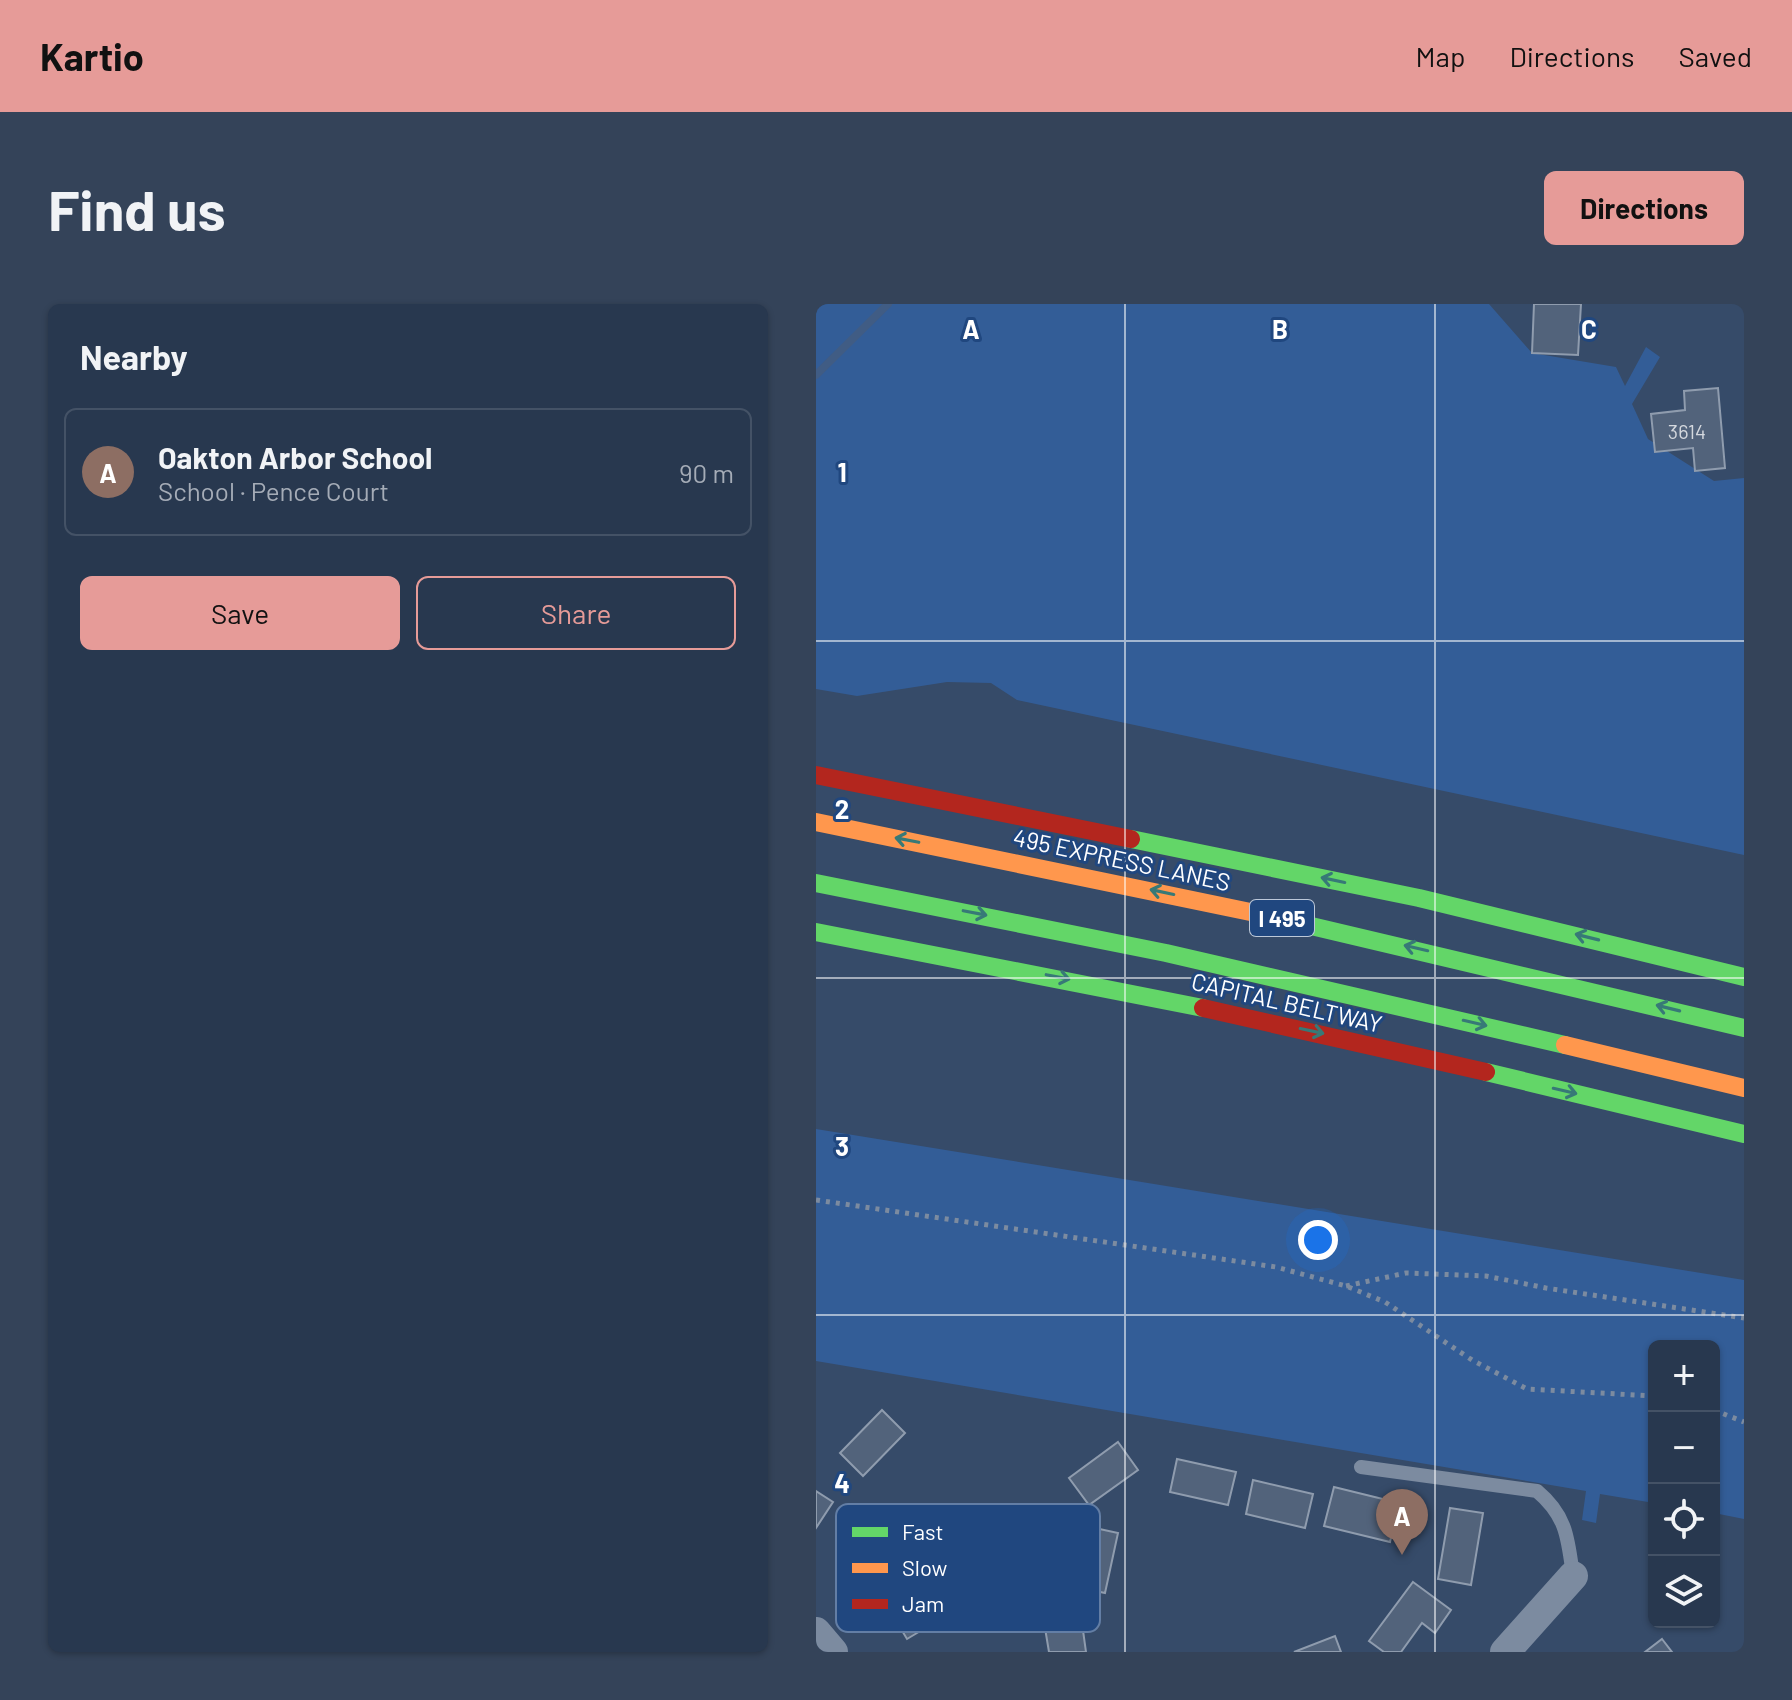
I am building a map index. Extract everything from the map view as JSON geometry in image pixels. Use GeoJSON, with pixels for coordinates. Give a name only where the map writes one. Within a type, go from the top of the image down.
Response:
{"type":"FeatureCollection","features":[{"type":"Feature","properties":{"kind":"highway","name":"I 495"},"geometry":{"type":"LineString","coordinates":[[816,775],[1419,898],[1744,977]]}},
{"type":"Feature","properties":{"kind":"highway","name":"495 EXPRESS LANES"},"geometry":{"type":"LineString","coordinates":[[816,822],[1059,869],[1366,936],[1744,1028]]}},
{"type":"Feature","properties":{"kind":"highway","name":"I 495"},"geometry":{"type":"LineString","coordinates":[[816,883],[1057,929],[1241,969],[1744,1088]]}},
{"type":"Feature","properties":{"kind":"highway","name":"CAPITAL BELTWAY"},"geometry":{"type":"LineString","coordinates":[[816,932],[1124,990],[1355,1041],[1744,1134]]}},
{"type":"Feature","properties":{"kind":"street"},"geometry":{"type":"LineString","coordinates":[[1505,1652],[1573,1576]]}},
{"type":"Feature","properties":{"kind":"lane"},"geometry":{"type":"LineString","coordinates":[[1361,1467],[1537,1491],[1555,1506],[1567,1533],[1573,1576]]}},
{"type":"Feature","properties":{"kind":"path"},"geometry":{"type":"LineString","coordinates":[[816,1200],[1276,1267],[1346,1286],[1385,1302],[1472,1360],[1527,1389],[1648,1396]]}},
{"type":"Feature","properties":{"kind":"path"},"geometry":{"type":"LineString","coordinates":[[1346,1286],[1406,1273],[1486,1276],[1744,1318]]}},
{"type":"Feature","properties":{"kind":"path"},"geometry":{"type":"LineString","coordinates":[[1719,1412],[1744,1422]]}},
{"type":"Feature","properties":{"kind":"shaded area"},"geometry":{"type":"Polygon","coordinates":[[[816,304],[1489,304],[1532,353],[1616,367],[1625,386],[1646,347],[1660,357],[1632,404],[1648,439],[1714,481],[1744,478],[1744,855],[1017,700],[991,683],[947,682],[857,696],[816,689],[816,304]]]}},
{"type":"Feature","properties":{"kind":"shaded area"},"geometry":{"type":"Polygon","coordinates":[[[816,1129],[1744,1280],[1744,1519],[1720,1514],[1720,1340],[1648,1340],[1648,1502],[1600,1494],[1596,1523],[1582,1520],[1586,1491],[816,1361],[816,1129]]]}},
{"type":"Feature","properties":{"kind":"building"},"geometry":{"type":"Polygon","coordinates":[[[1534,304],[1581,304],[1578,355],[1532,353],[1534,304]]]}},
{"type":"Feature","properties":{"kind":"building"},"geometry":{"type":"Polygon","coordinates":[[[1718,388],[1725,468],[1695,471],[1693,448],[1655,452],[1651,414],[1685,410],[1684,391],[1718,388]]]}},
{"type":"Feature","properties":{"kind":"building"},"geometry":{"type":"Polygon","coordinates":[[[882,1410],[905,1433],[863,1476],[840,1453],[882,1410]]]}},
{"type":"Feature","properties":{"kind":"building"},"geometry":{"type":"Polygon","coordinates":[[[1118,1442],[1138,1470],[1090,1504],[1069,1478],[1118,1442]]]}},
{"type":"Feature","properties":{"kind":"building"},"geometry":{"type":"Polygon","coordinates":[[[1177,1459],[1236,1472],[1228,1505],[1170,1492],[1177,1459]]]}},
{"type":"Feature","properties":{"kind":"building"},"geometry":{"type":"Polygon","coordinates":[[[1253,1480],[1313,1494],[1305,1528],[1246,1514],[1253,1480]]]}},
{"type":"Feature","properties":{"kind":"building"},"geometry":{"type":"Polygon","coordinates":[[[1334,1487],[1399,1503],[1390,1542],[1324,1526],[1334,1487]]]}},
{"type":"Feature","properties":{"kind":"building"},"geometry":{"type":"Polygon","coordinates":[[[816,1491],[833,1502],[816,1528],[816,1491]]]}},
{"type":"Feature","properties":{"kind":"building"},"geometry":{"type":"Polygon","coordinates":[[[1450,1508],[1483,1513],[1471,1585],[1438,1579],[1450,1508]]]}},
{"type":"Feature","properties":{"kind":"building"},"geometry":{"type":"Polygon","coordinates":[[[1100,1529],[1118,1533],[1105,1593],[1100,1592],[1100,1529]]]}},
{"type":"Feature","properties":{"kind":"building"},"geometry":{"type":"Polygon","coordinates":[[[1413,1582],[1451,1610],[1435,1633],[1422,1623],[1401,1652],[1384,1652],[1369,1641],[1413,1582]]]}},
{"type":"Feature","properties":{"kind":"building"},"geometry":{"type":"Polygon","coordinates":[[[903,1632],[919,1632],[907,1639],[903,1632]]]}},
{"type":"Feature","properties":{"kind":"building"},"geometry":{"type":"Polygon","coordinates":[[[1046,1632],[1083,1632],[1086,1652],[1049,1652],[1046,1632]]]}},
{"type":"Feature","properties":{"kind":"building"},"geometry":{"type":"Polygon","coordinates":[[[1335,1636],[1341,1652],[1294,1652],[1335,1636]]]}},
{"type":"Feature","properties":{"kind":"building"},"geometry":{"type":"Polygon","coordinates":[[[1662,1639],[1672,1652],[1645,1652],[1662,1639]]]}},
{"type":"Feature","properties":{"kind":"waterway"},"geometry":{"type":"LineString","coordinates":[[816,375],[888,304]]}},
{"type":"Feature","properties":{"kind":"traffic: fast"},"geometry":{"type":"LineString","coordinates":[[1131,839],[1419,898],[1744,977]]}},
{"type":"Feature","properties":{"kind":"traffic: fast"},"geometry":{"type":"LineString","coordinates":[[816,883],[1166,953],[1565,1045]]}},
{"type":"Feature","properties":{"kind":"traffic: fast"},"geometry":{"type":"LineString","coordinates":[[1260,914],[1744,1028]]}},
{"type":"Feature","properties":{"kind":"traffic: fast"},"geometry":{"type":"LineString","coordinates":[[816,932],[1203,1008]]}},
{"type":"Feature","properties":{"kind":"traffic: fast"},"geometry":{"type":"LineString","coordinates":[[1486,1072],[1744,1134]]}},
{"type":"Feature","properties":{"kind":"traffic: slow"},"geometry":{"type":"LineString","coordinates":[[816,822],[1260,914]]}},
{"type":"Feature","properties":{"kind":"traffic: slow"},"geometry":{"type":"LineString","coordinates":[[1565,1045],[1744,1088]]}},
{"type":"Feature","properties":{"kind":"traffic: jam"},"geometry":{"type":"LineString","coordinates":[[816,775],[1131,839]]}},
{"type":"Feature","properties":{"kind":"traffic: jam"},"geometry":{"type":"LineString","coordinates":[[1203,1008],[1486,1072]]}},
{"type":"Feature","properties":{"kind":"place","name":"Oakton Arbor School"},"geometry":{"type":"Point","coordinates":[1402,1555]}}]}
